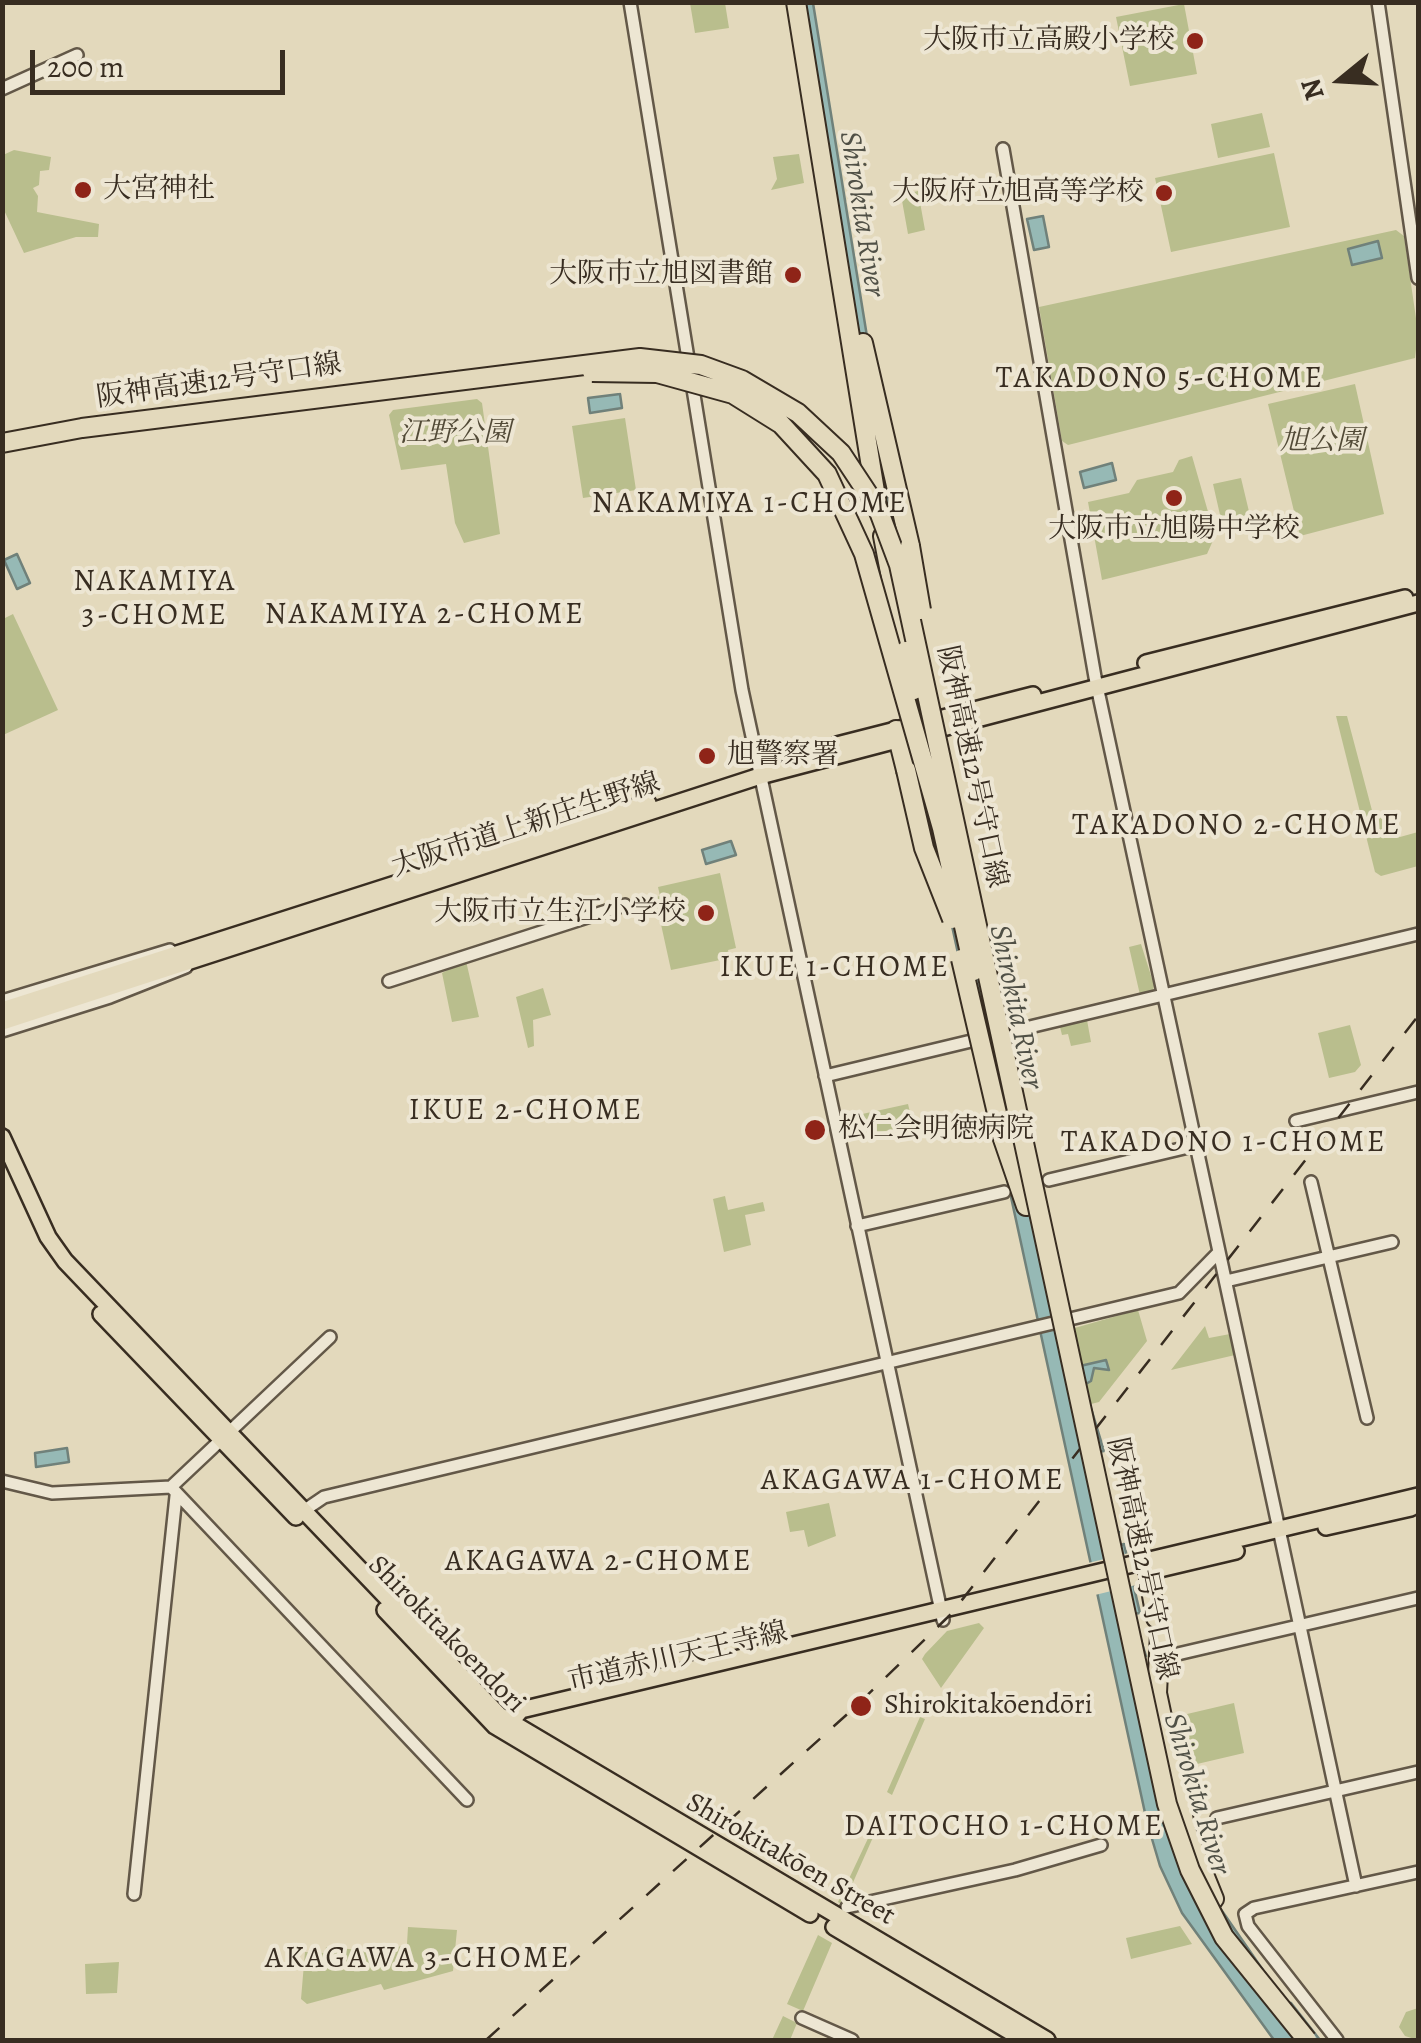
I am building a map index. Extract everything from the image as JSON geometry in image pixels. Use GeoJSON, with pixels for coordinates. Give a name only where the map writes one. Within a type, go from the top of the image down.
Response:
{"type":"FeatureCollection","features":[{"type":"Feature","properties":{"kind":"highway"},"geometry":{"type":"LineString","coordinates":[[796,2],[880,518],[942,828]]}},
{"type":"Feature","properties":{"kind":"highway"},"geometry":{"type":"LineString","coordinates":[[807,2],[863,347],[910,546],[940,754]]}},
{"type":"Feature","properties":{"kind":"highway","name":"阪神高速12号守口線"},"geometry":{"type":"LineString","coordinates":[[2,444],[82,428],[584,361],[665,358],[701,364],[786,404],[831,442],[862,480],[894,548],[1167,1804],[1211,1915],[1237,1958],[1307,2040]]}},
{"type":"Feature","properties":{"kind":"highway","name":"阪神高速12号守口線"},"geometry":{"type":"LineString","coordinates":[[2,454],[83,438],[584,372],[657,373],[722,390],[762,410],[817,461],[842,500],[864,554],[942,828],[1165,1833],[1186,1889],[1215,1943],[1260,2006],[1292,2040]]}},
{"type":"Feature","properties":{"kind":"highway"},"geometry":{"type":"LineString","coordinates":[[900,734],[924,848],[955,931],[1003,1139],[1026,1206]]}},
{"type":"Feature","properties":{"kind":"highway"},"geometry":{"type":"LineString","coordinates":[[1145,1572],[1158,1626],[1157,1693],[1192,1850],[1219,1911],[1269,1998]]}},
{"type":"Feature","properties":{"kind":"main road","name":"大阪市道上新庄生野線"},"geometry":{"type":"LineString","coordinates":[[2,1022],[197,953],[759,771],[1418,594]]}},
{"type":"Feature","properties":{"kind":"main road","name":"大阪市道上新庄生野線"},"geometry":{"type":"LineString","coordinates":[[1097,682],[1418,603]]}},
{"type":"Feature","properties":{"kind":"main road","name":"大阪市道上新庄生野線"},"geometry":{"type":"LineString","coordinates":[[2,1010],[152,968]]}},
{"type":"Feature","properties":{"kind":"main road","name":"Shirokitakoendori"},"geometry":{"type":"LineString","coordinates":[[2,1137],[54,1247],[226,1438]]}},
{"type":"Feature","properties":{"kind":"main road","name":"Shirokitakoendori"},"geometry":{"type":"LineString","coordinates":[[2,1162],[51,1260],[507,1726],[1024,2040]]}},
{"type":"Feature","properties":{"kind":"main road"},"geometry":{"type":"LineString","coordinates":[[1281,1535],[1418,1496]]}},
{"type":"Feature","properties":{"kind":"main road"},"geometry":{"type":"LineString","coordinates":[[1281,1535],[1418,1506]]}},
{"type":"Feature","properties":{"kind":"main road","name":"市道赤川天王寺線"},"geometry":{"type":"LineString","coordinates":[[507,1726],[1087,1581],[1145,1572],[1281,1535]]}},
{"type":"Feature","properties":{"kind":"main road","name":"Shirokitakōen Street"},"geometry":{"type":"LineString","coordinates":[[507,1726],[1047,2040]]}},
{"type":"Feature","properties":{"kind":"street"},"geometry":{"type":"LineString","coordinates":[[630,2],[759,771],[942,1616]]}},
{"type":"Feature","properties":{"kind":"street"},"geometry":{"type":"LineString","coordinates":[[1378,2],[1418,278]]}},
{"type":"Feature","properties":{"kind":"street"},"geometry":{"type":"LineString","coordinates":[[2,89],[78,55]]}},
{"type":"Feature","properties":{"kind":"street"},"geometry":{"type":"LineString","coordinates":[[1003,149],[1097,682],[1356,1886]]}},
{"type":"Feature","properties":{"kind":"street"},"geometry":{"type":"LineString","coordinates":[[389,980],[624,905]]}},
{"type":"Feature","properties":{"kind":"street"},"geometry":{"type":"LineString","coordinates":[[824,1076],[1418,934]]}},
{"type":"Feature","properties":{"kind":"street"},"geometry":{"type":"LineString","coordinates":[[2,1001],[154,953],[197,953]]}},
{"type":"Feature","properties":{"kind":"street"},"geometry":{"type":"LineString","coordinates":[[2,1030],[168,977],[197,953]]}},
{"type":"Feature","properties":{"kind":"street"},"geometry":{"type":"LineString","coordinates":[[1296,1121],[1418,1092]]}},
{"type":"Feature","properties":{"kind":"street"},"geometry":{"type":"LineString","coordinates":[[1049,1180],[1196,1145]]}},
{"type":"Feature","properties":{"kind":"street"},"geometry":{"type":"LineString","coordinates":[[1311,1182],[1367,1418]]}},
{"type":"Feature","properties":{"kind":"street"},"geometry":{"type":"LineString","coordinates":[[857,1226],[1004,1192]]}},
{"type":"Feature","properties":{"kind":"street"},"geometry":{"type":"LineString","coordinates":[[1226,1282],[1392,1242]]}},
{"type":"Feature","properties":{"kind":"street"},"geometry":{"type":"LineString","coordinates":[[300,1514],[324,1497],[1182,1292],[1220,1252]]}},
{"type":"Feature","properties":{"kind":"street"},"geometry":{"type":"LineString","coordinates":[[134,1894],[173,1492],[330,1337]]}},
{"type":"Feature","properties":{"kind":"street"},"geometry":{"type":"LineString","coordinates":[[2,1480],[52,1493],[173,1492],[467,1800]]}},
{"type":"Feature","properties":{"kind":"street"},"geometry":{"type":"LineString","coordinates":[[1169,1656],[1418,1598]]}},
{"type":"Feature","properties":{"kind":"street"},"geometry":{"type":"LineString","coordinates":[[1217,1818],[1418,1772]]}},
{"type":"Feature","properties":{"kind":"street"},"geometry":{"type":"LineString","coordinates":[[847,1908],[1016,1870],[1101,1845]]}},
{"type":"Feature","properties":{"kind":"street"},"geometry":{"type":"LineString","coordinates":[[1337,2040],[1311,2012],[1244,1916],[1251,1909],[1418,1872]]}},
{"type":"Feature","properties":{"kind":"street"},"geometry":{"type":"LineString","coordinates":[[802,2018],[852,2040]]}},
{"type":"Feature","properties":{"kind":"green space"},"geometry":{"type":"Polygon","coordinates":[[[690,3],[725,3],[729,28],[695,33],[690,3]]]}},
{"type":"Feature","properties":{"kind":"green space"},"geometry":{"type":"Polygon","coordinates":[[[1184,4],[1197,74],[1130,86],[1116,17],[1184,4]]]}},
{"type":"Feature","properties":{"kind":"green space"},"geometry":{"type":"Polygon","coordinates":[[[1262,113],[1270,147],[1218,158],[1211,124],[1262,113]]]}},
{"type":"Feature","properties":{"kind":"green space"},"geometry":{"type":"Polygon","coordinates":[[[14,150],[51,157],[49,170],[40,171],[39,185],[33,188],[38,196],[37,212],[99,224],[98,237],[76,237],[24,253],[3,208],[3,155],[14,150]]]}},
{"type":"Feature","properties":{"kind":"green space"},"geometry":{"type":"Polygon","coordinates":[[[1274,153],[1290,227],[1171,252],[1155,178],[1274,153]]]}},
{"type":"Feature","properties":{"kind":"green space"},"geometry":{"type":"Polygon","coordinates":[[[799,154],[804,183],[771,190],[777,179],[773,157],[799,154]]]}},
{"type":"Feature","properties":{"kind":"green space"},"geometry":{"type":"Polygon","coordinates":[[[918,191],[925,230],[908,234],[901,195],[918,191]]]}},
{"type":"Feature","properties":{"kind":"green space","name":"旭公園"},"geometry":{"type":"Polygon","coordinates":[[[1396,230],[1404,236],[1418,332],[1415,358],[1068,445],[1062,441],[1039,307],[1396,230]]]}},
{"type":"Feature","properties":{"kind":"green space","name":"旭公園"},"geometry":{"type":"Polygon","coordinates":[[[1355,384],[1384,514],[1300,536],[1268,404],[1355,384]]]}},
{"type":"Feature","properties":{"kind":"green space","name":"江野公園"},"geometry":{"type":"Polygon","coordinates":[[[477,399],[482,403],[500,534],[464,543],[455,523],[446,464],[401,470],[389,415],[393,410],[477,399]]]}},
{"type":"Feature","properties":{"kind":"green space"},"geometry":{"type":"Polygon","coordinates":[[[625,418],[636,490],[583,498],[572,426],[625,418]]]}},
{"type":"Feature","properties":{"kind":"green space"},"geometry":{"type":"Polygon","coordinates":[[[1192,456],[1215,536],[1207,554],[1102,580],[1088,502],[1129,493],[1137,480],[1173,472],[1179,460],[1192,456]]]}},
{"type":"Feature","properties":{"kind":"green space"},"geometry":{"type":"Polygon","coordinates":[[[1241,478],[1251,520],[1223,528],[1213,484],[1241,478]]]}},
{"type":"Feature","properties":{"kind":"green space"},"geometry":{"type":"Polygon","coordinates":[[[13,614],[58,710],[3,735],[3,619],[13,614]]]}},
{"type":"Feature","properties":{"kind":"green space"},"geometry":{"type":"Polygon","coordinates":[[[1336,716],[1347,716],[1374,818],[1393,814],[1400,837],[1418,832],[1418,866],[1381,876],[1375,872],[1336,716]]]}},
{"type":"Feature","properties":{"kind":"green space"},"geometry":{"type":"Polygon","coordinates":[[[720,873],[736,948],[728,950],[730,958],[671,970],[655,897],[660,896],[658,887],[720,873]]]}},
{"type":"Feature","properties":{"kind":"green space"},"geometry":{"type":"Polygon","coordinates":[[[1141,944],[1154,985],[1153,992],[1140,995],[1129,947],[1141,944]]]}},
{"type":"Feature","properties":{"kind":"green space"},"geometry":{"type":"Polygon","coordinates":[[[466,961],[479,1017],[452,1022],[442,973],[466,961]]]}},
{"type":"Feature","properties":{"kind":"green space"},"geometry":{"type":"Polygon","coordinates":[[[543,988],[551,1015],[533,1020],[534,1046],[528,1048],[516,997],[543,988]]]}},
{"type":"Feature","properties":{"kind":"green space"},"geometry":{"type":"Polygon","coordinates":[[[1087,1020],[1091,1042],[1071,1046],[1068,1034],[1062,1035],[1060,1027],[1087,1020]]]}},
{"type":"Feature","properties":{"kind":"green space"},"geometry":{"type":"Polygon","coordinates":[[[1350,1025],[1361,1065],[1355,1072],[1329,1078],[1318,1033],[1350,1025]]]}},
{"type":"Feature","properties":{"kind":"green space"},"geometry":{"type":"Polygon","coordinates":[[[908,1104],[913,1125],[849,1139],[844,1118],[908,1104]]]}},
{"type":"Feature","properties":{"kind":"green space"},"geometry":{"type":"Polygon","coordinates":[[[725,1196],[728,1210],[763,1202],[765,1211],[745,1215],[751,1245],[724,1252],[713,1199],[725,1196]]]}},
{"type":"Feature","properties":{"kind":"green space"},"geometry":{"type":"Polygon","coordinates":[[[1138,1310],[1147,1341],[1099,1402],[1087,1405],[1071,1329],[1138,1310]]]}},
{"type":"Feature","properties":{"kind":"green space"},"geometry":{"type":"Polygon","coordinates":[[[1205,1326],[1209,1338],[1230,1334],[1235,1355],[1171,1370],[1205,1326]]]}},
{"type":"Feature","properties":{"kind":"green space"},"geometry":{"type":"Polygon","coordinates":[[[829,1503],[836,1536],[808,1547],[804,1530],[790,1532],[786,1512],[829,1503]]]}},
{"type":"Feature","properties":{"kind":"green space"},"geometry":{"type":"Polygon","coordinates":[[[979,1623],[984,1628],[941,1688],[922,1659],[947,1631],[979,1623]]]}},
{"type":"Feature","properties":{"kind":"green space"},"geometry":{"type":"Polygon","coordinates":[[[1234,1703],[1244,1753],[1180,1768],[1170,1718],[1234,1703]]]}},
{"type":"Feature","properties":{"kind":"green space"},"geometry":{"type":"Polygon","coordinates":[[[920,1717],[925,1719],[892,1795],[887,1792],[920,1717]]]}},
{"type":"Feature","properties":{"kind":"green space"},"geometry":{"type":"Polygon","coordinates":[[[880,1813],[882,1817],[843,1905],[838,1902],[880,1813]]]}},
{"type":"Feature","properties":{"kind":"green space"},"geometry":{"type":"Polygon","coordinates":[[[1180,1926],[1192,1944],[1131,1959],[1126,1938],[1180,1926]]]}},
{"type":"Feature","properties":{"kind":"green space"},"geometry":{"type":"Polygon","coordinates":[[[408,1927],[457,1930],[453,1971],[384,1990],[381,1984],[307,2004],[301,1999],[305,1952],[325,1953],[326,1947],[383,1952],[407,1944],[408,1927]]]}},
{"type":"Feature","properties":{"kind":"green space"},"geometry":{"type":"Polygon","coordinates":[[[818,1935],[832,1943],[803,2011],[787,2004],[818,1935]]]}},
{"type":"Feature","properties":{"kind":"green space"},"geometry":{"type":"Polygon","coordinates":[[[119,1962],[117,1993],[86,1994],[85,1964],[119,1962]]]}},
{"type":"Feature","properties":{"kind":"green space"},"geometry":{"type":"Polygon","coordinates":[[[1418,2008],[1418,2040],[1405,2036],[1399,2027],[1406,2012],[1418,2008]]]}},
{"type":"Feature","properties":{"kind":"green space"},"geometry":{"type":"Polygon","coordinates":[[[783,2016],[797,2023],[790,2040],[772,2040],[783,2016]]]}},
{"type":"Feature","properties":{"kind":"water"},"geometry":{"type":"Polygon","coordinates":[[[789,3],[813,3],[870,355],[927,657],[1003,1012],[1020,1062],[1014,1063],[1080,1366],[1106,1360],[1109,1370],[1094,1368],[1091,1381],[1084,1385],[1104,1451],[1098,1452],[1115,1532],[1119,1532],[1116,1539],[1118,1546],[1124,1544],[1140,1613],[1133,1614],[1146,1656],[1142,1657],[1202,1882],[1285,2002],[1291,2003],[1320,2040],[1274,2040],[1182,1913],[1160,1866],[1147,1822],[907,719],[789,3]]]}},
{"type":"Feature","properties":{"kind":"water"},"geometry":{"type":"Polygon","coordinates":[[[1043,216],[1049,247],[1034,250],[1027,219],[1043,216]]]}},
{"type":"Feature","properties":{"kind":"water"},"geometry":{"type":"Polygon","coordinates":[[[1378,241],[1382,258],[1352,265],[1348,249],[1378,241]]]}},
{"type":"Feature","properties":{"kind":"water"},"geometry":{"type":"Polygon","coordinates":[[[620,394],[622,408],[590,413],[588,398],[620,394]]]}},
{"type":"Feature","properties":{"kind":"water"},"geometry":{"type":"Polygon","coordinates":[[[1112,463],[1116,480],[1084,488],[1080,472],[1112,463]]]}},
{"type":"Feature","properties":{"kind":"water"},"geometry":{"type":"Polygon","coordinates":[[[17,554],[30,583],[17,589],[4,560],[17,554]]]}},
{"type":"Feature","properties":{"kind":"water"},"geometry":{"type":"Polygon","coordinates":[[[731,841],[736,855],[706,864],[702,850],[731,841]]]}},
{"type":"Feature","properties":{"kind":"water"},"geometry":{"type":"Polygon","coordinates":[[[67,1448],[69,1462],[36,1467],[35,1453],[67,1448]]]}},
{"type":"Feature","properties":{"kind":"pier"},"geometry":{"type":"Polygon","coordinates":[[[1129,1553],[1136,1585],[1095,1595],[1088,1563],[1129,1553]]]}},
{"type":"Feature","properties":{"kind":"railway"},"geometry":{"type":"LineString","coordinates":[[486,2040],[854,1708],[951,1614],[1418,1016]]}},
{"type":"Feature","properties":{"kind":"place","name":"大阪市立高殿小学校"},"geometry":{"type":"Point","coordinates":[1195,41]}},
{"type":"Feature","properties":{"kind":"place","name":"大宮神社"},"geometry":{"type":"Point","coordinates":[83,190]}},
{"type":"Feature","properties":{"kind":"place","name":"大阪府立旭高等学校"},"geometry":{"type":"Point","coordinates":[1164,193]}},
{"type":"Feature","properties":{"kind":"place","name":"大阪市立旭図書館"},"geometry":{"type":"Point","coordinates":[793,275]}},
{"type":"Feature","properties":{"kind":"place","name":"大阪市立旭陽中学校"},"geometry":{"type":"Point","coordinates":[1174,498]}},
{"type":"Feature","properties":{"kind":"place","name":"旭警察署"},"geometry":{"type":"Point","coordinates":[707,756]}},
{"type":"Feature","properties":{"kind":"place","name":"大阪市立生江小学校"},"geometry":{"type":"Point","coordinates":[706,913]}},
{"type":"Feature","properties":{"kind":"place","name":"松仁会明徳病院"},"geometry":{"type":"Point","coordinates":[815,1130]}},
{"type":"Feature","properties":{"kind":"place","name":"Shirokitakōendōri"},"geometry":{"type":"Point","coordinates":[861,1706]}},
{"type":"Feature","properties":{"kind":"district","name":"TAKADONO 5-CHOME"},"geometry":{"type":"Point","coordinates":[1160,380]}},
{"type":"Feature","properties":{"kind":"district","name":"NAKAMIYA 1-CHOME"},"geometry":{"type":"Point","coordinates":[750,505]}},
{"type":"Feature","properties":{"kind":"district","name":"NAKAMIYA 3-CHOME"},"geometry":{"type":"Point","coordinates":[155,600]}},
{"type":"Feature","properties":{"kind":"district","name":"NAKAMIYA 2-CHOME"},"geometry":{"type":"Point","coordinates":[425,616]}},
{"type":"Feature","properties":{"kind":"district","name":"TAKADONO 2-CHOME"},"geometry":{"type":"Point","coordinates":[1237,827]}},
{"type":"Feature","properties":{"kind":"district","name":"IKUE 1-CHOME"},"geometry":{"type":"Point","coordinates":[835,969]}},
{"type":"Feature","properties":{"kind":"district","name":"IKUE 2-CHOME"},"geometry":{"type":"Point","coordinates":[526,1112]}},
{"type":"Feature","properties":{"kind":"district","name":"TAKADONO 1-CHOME"},"geometry":{"type":"Point","coordinates":[1224,1144]}},
{"type":"Feature","properties":{"kind":"district","name":"AKAGAWA 1-CHOME"},"geometry":{"type":"Point","coordinates":[913,1482]}},
{"type":"Feature","properties":{"kind":"district","name":"AKAGAWA 2-CHOME"},"geometry":{"type":"Point","coordinates":[599,1563]}},
{"type":"Feature","properties":{"kind":"district","name":"DAITOCHO 1-CHOME"},"geometry":{"type":"Point","coordinates":[1004,1828]}},
{"type":"Feature","properties":{"kind":"district","name":"AKAGAWA 3-CHOME"},"geometry":{"type":"Point","coordinates":[418,1960]}},
{"type":"Feature","properties":{"kind":"water label","name":"Shirokita River"},"geometry":{"type":"Point","coordinates":[861,214]}},
{"type":"Feature","properties":{"kind":"water label","name":"Shirokita River"},"geometry":{"type":"Point","coordinates":[1015,1007]}},
{"type":"Feature","properties":{"kind":"water label","name":"Shirokita River"},"geometry":{"type":"Point","coordinates":[1196,1794]}}]}
